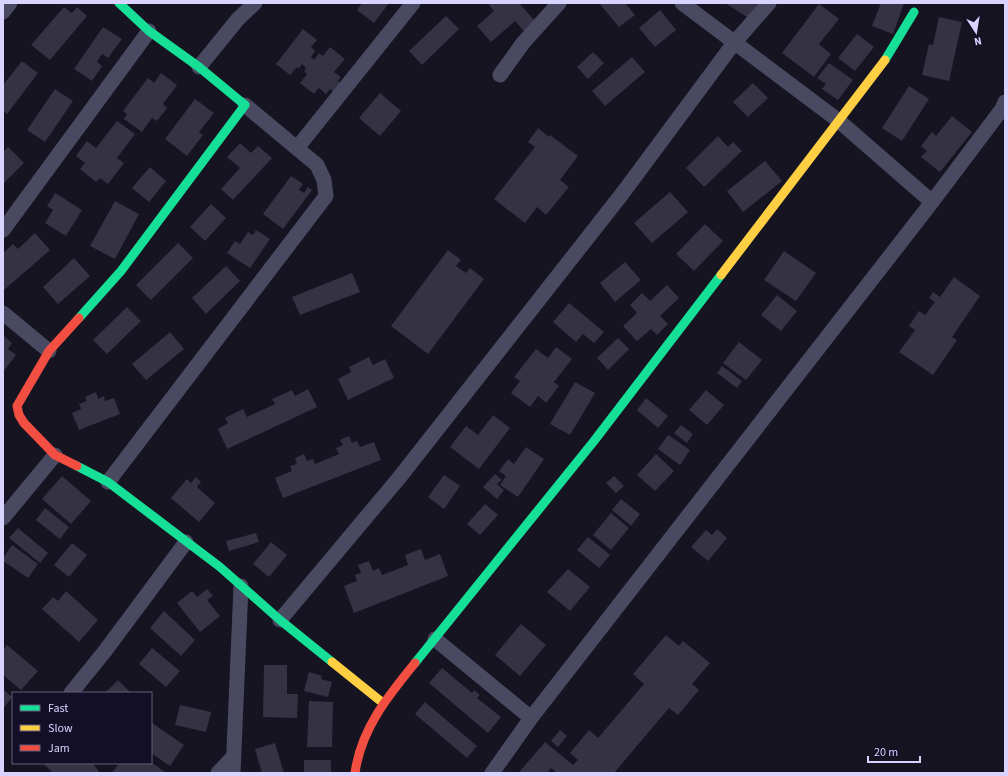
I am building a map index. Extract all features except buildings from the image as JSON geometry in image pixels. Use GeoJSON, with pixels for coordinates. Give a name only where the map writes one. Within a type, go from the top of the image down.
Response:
{"type":"FeatureCollection","features":[{"type":"Feature","properties":{"kind":"street"},"geometry":{"type":"LineString","coordinates":[[3,12],[10,3]]}},
{"type":"Feature","properties":{"kind":"street"},"geometry":{"type":"LineString","coordinates":[[108,482],[326,196],[324,180],[316,166],[199,67],[149,31],[119,3]]}},
{"type":"Feature","properties":{"kind":"street"},"geometry":{"type":"LineString","coordinates":[[199,67],[238,19],[255,3]]}},
{"type":"Feature","properties":{"kind":"street"},"geometry":{"type":"LineString","coordinates":[[296,148],[413,3]]}},
{"type":"Feature","properties":{"kind":"street"},"geometry":{"type":"LineString","coordinates":[[500,75],[523,43],[559,3]]}},
{"type":"Feature","properties":{"kind":"street"},"geometry":{"type":"LineString","coordinates":[[682,3],[839,121],[932,202]]}},
{"type":"Feature","properties":{"kind":"street"},"geometry":{"type":"LineString","coordinates":[[280,620],[438,429],[622,194],[734,43],[769,3]]}},
{"type":"Feature","properties":{"kind":"street"},"geometry":{"type":"LineString","coordinates":[[355,773],[366,734],[383,703],[594,441],[884,61],[914,12]]}},
{"type":"Feature","properties":{"kind":"street"},"geometry":{"type":"LineString","coordinates":[[3,230],[149,31]]}},
{"type":"Feature","properties":{"kind":"street"},"geometry":{"type":"LineString","coordinates":[[492,773],[531,718],[932,202],[1002,109],[1005,102]]}},
{"type":"Feature","properties":{"kind":"street"},"geometry":{"type":"LineString","coordinates":[[245,105],[121,271],[49,351],[17,406],[19,415],[24,423],[55,455],[108,482],[220,567],[280,620],[383,703]]}},
{"type":"Feature","properties":{"kind":"street"},"geometry":{"type":"LineString","coordinates":[[3,313],[49,351]]}},
{"type":"Feature","properties":{"kind":"street"},"geometry":{"type":"LineString","coordinates":[[3,518],[55,455]]}},
{"type":"Feature","properties":{"kind":"street"},"geometry":{"type":"LineString","coordinates":[[72,692],[105,651],[186,542]]}},
{"type":"Feature","properties":{"kind":"street"},"geometry":{"type":"LineString","coordinates":[[233,773],[240,586]]}},
{"type":"Feature","properties":{"kind":"street"},"geometry":{"type":"LineString","coordinates":[[435,639],[531,718]]}},
{"type":"Feature","properties":{"kind":"street"},"geometry":{"type":"LineString","coordinates":[[218,773],[234,756]]}},
{"type":"Feature","properties":{"kind":"traffic: fast"},"geometry":{"type":"LineString","coordinates":[[79,318],[121,271],[245,105],[199,67],[149,31],[119,3]]}},
{"type":"Feature","properties":{"kind":"traffic: fast"},"geometry":{"type":"LineString","coordinates":[[885,60],[914,12]]}},
{"type":"Feature","properties":{"kind":"traffic: fast"},"geometry":{"type":"LineString","coordinates":[[415,663],[594,441],[721,275]]}},
{"type":"Feature","properties":{"kind":"traffic: fast"},"geometry":{"type":"LineString","coordinates":[[77,466],[108,482],[220,567],[280,620],[332,662]]}},
{"type":"Feature","properties":{"kind":"traffic: slow"},"geometry":{"type":"LineString","coordinates":[[721,275],[885,60]]}},
{"type":"Feature","properties":{"kind":"traffic: slow"},"geometry":{"type":"LineString","coordinates":[[332,662],[383,703]]}},
{"type":"Feature","properties":{"kind":"traffic: jam"},"geometry":{"type":"LineString","coordinates":[[77,466],[55,455],[24,423],[19,415],[17,406],[49,351],[79,318]]}},
{"type":"Feature","properties":{"kind":"traffic: jam"},"geometry":{"type":"LineString","coordinates":[[355,773],[363,742],[377,714],[415,663]]}}]}
